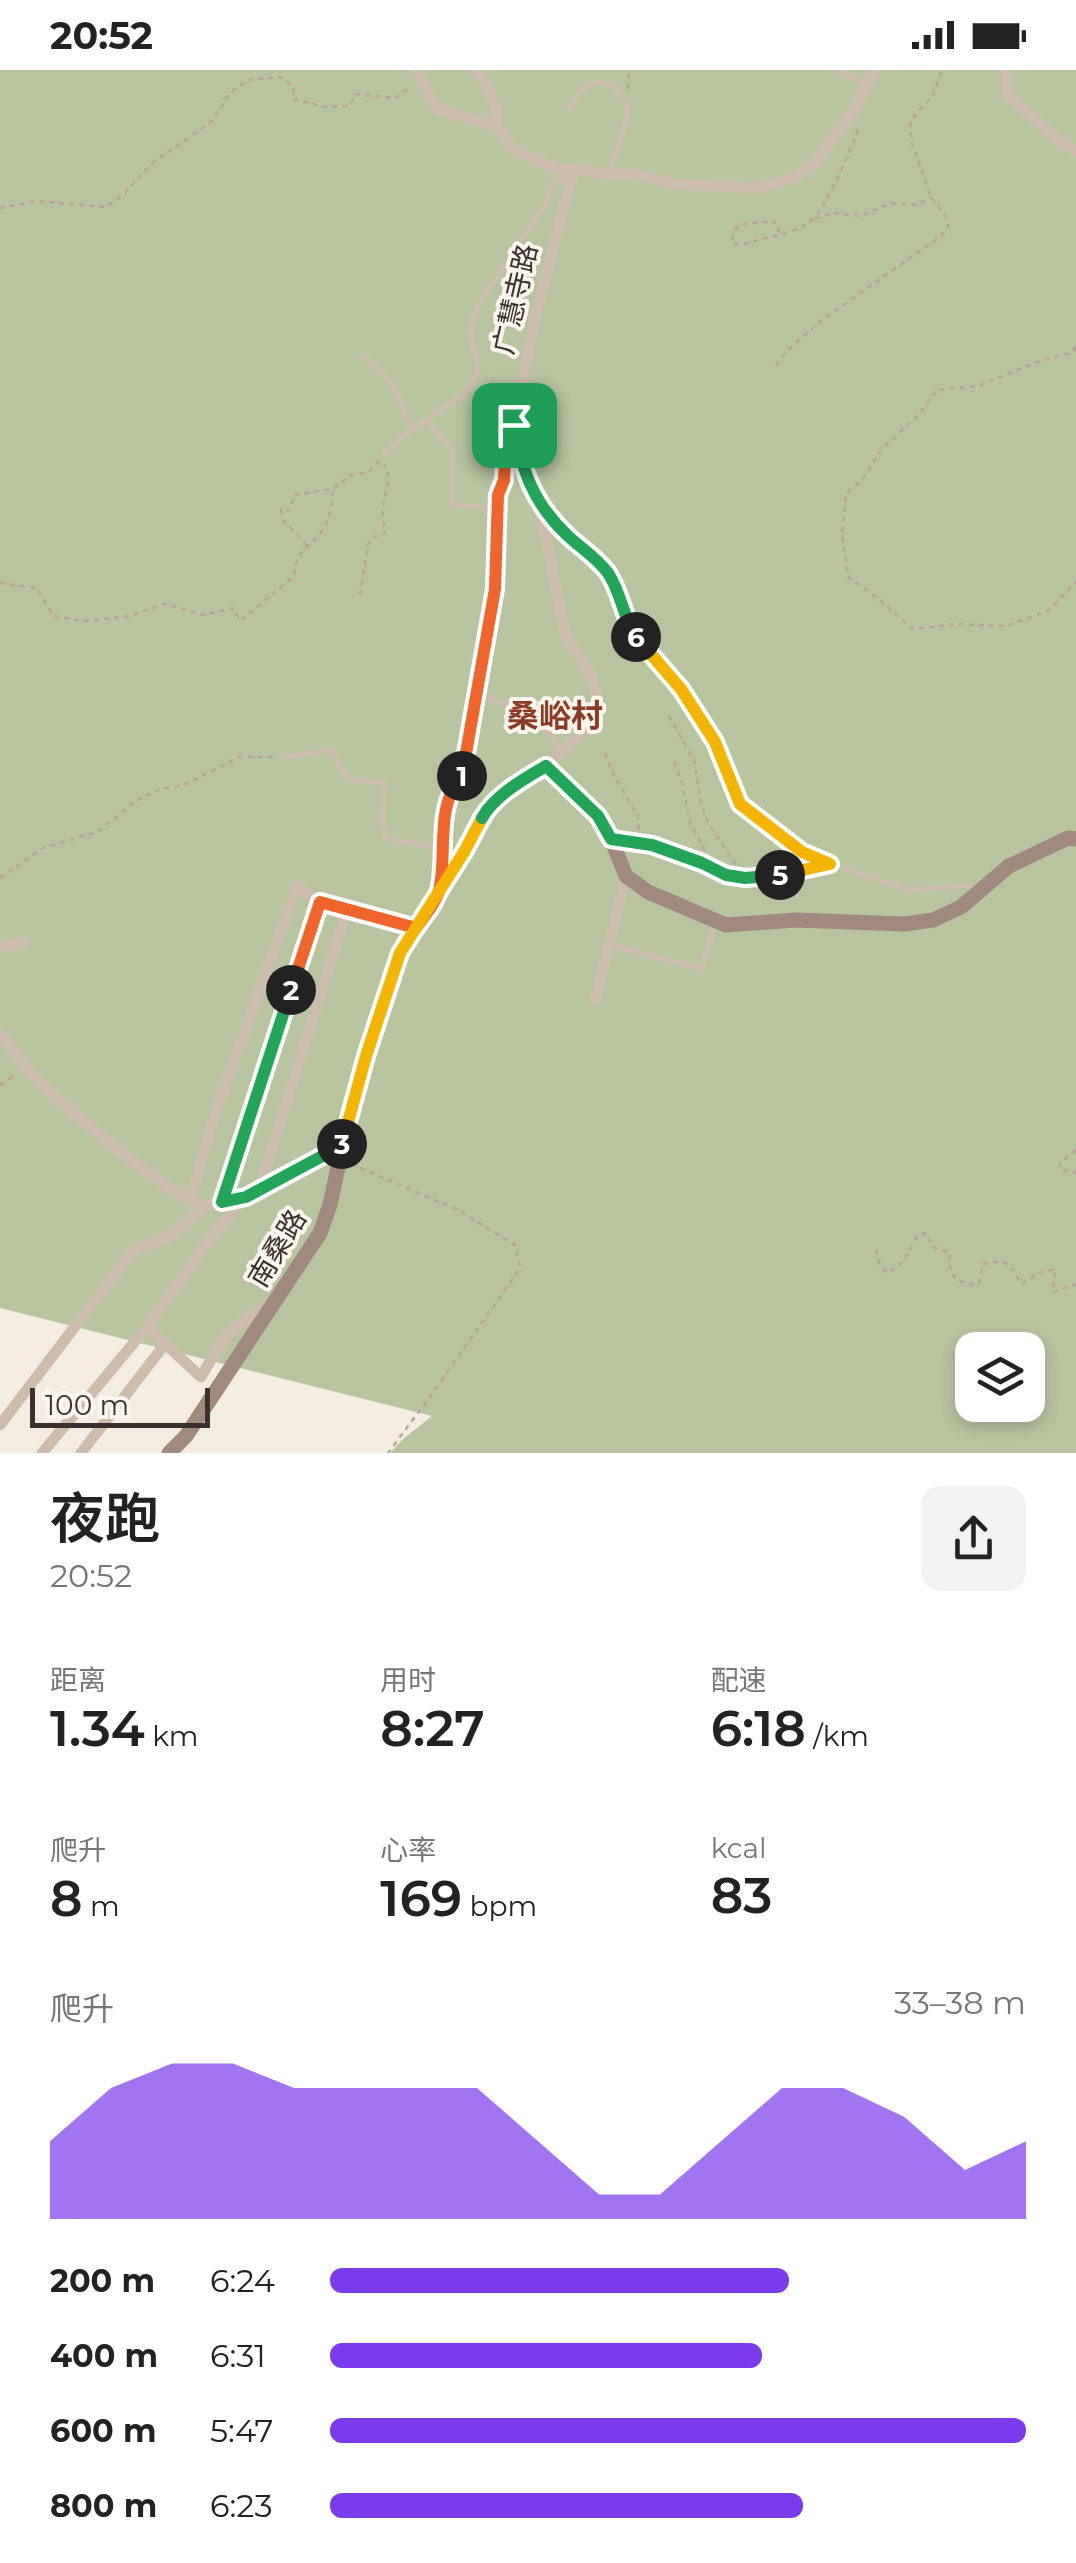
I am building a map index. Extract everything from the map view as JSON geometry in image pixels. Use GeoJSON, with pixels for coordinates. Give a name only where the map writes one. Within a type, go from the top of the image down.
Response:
{"type":"FeatureCollection","features":[{"type":"Feature","properties":{"kind":"street"},"geometry":{"type":"LineString","coordinates":[[474,70],[494,100],[498,127],[513,150],[557,169],[634,174],[674,184],[759,188],[794,177],[815,163],[856,107],[875,70]]}},
{"type":"Feature","properties":{"kind":"street"},"geometry":{"type":"LineString","coordinates":[[1006,70],[1007,94],[1076,152]]}},
{"type":"Feature","properties":{"kind":"street"},"geometry":{"type":"LineString","coordinates":[[413,72],[437,109],[498,127]]}},
{"type":"Feature","properties":{"kind":"street","name":"广慧寺路"},"geometry":{"type":"LineString","coordinates":[[546,766],[594,720],[598,702],[592,677],[565,634],[553,565],[514,425],[535,318],[574,169]]}},
{"type":"Feature","properties":{"kind":"street"},"geometry":{"type":"LineString","coordinates":[[546,766],[598,816],[626,876],[648,892],[726,925],[796,920],[904,924],[933,920],[961,907],[1009,866],[1068,838],[1076,839]]}},
{"type":"Feature","properties":{"kind":"street","name":"南桑路"},"geometry":{"type":"LineString","coordinates":[[169,1453],[186,1436],[320,1233],[366,1056],[400,953],[487,810],[521,780],[546,766]]}},
{"type":"Feature","properties":{"kind":"street"},"geometry":{"type":"LineString","coordinates":[[595,1000],[626,876]]}},
{"type":"Feature","properties":{"kind":"street"},"geometry":{"type":"LineString","coordinates":[[190,1200],[215,1114],[298,886],[320,902],[416,928]]}},
{"type":"Feature","properties":{"kind":"street"},"geometry":{"type":"LineString","coordinates":[[222,1202],[320,902]]}},
{"type":"Feature","properties":{"kind":"street"},"geometry":{"type":"LineString","coordinates":[[259,1190],[347,910]]}},
{"type":"Feature","properties":{"kind":"street"},"geometry":{"type":"LineString","coordinates":[[0,948],[23,942]]}},
{"type":"Feature","properties":{"kind":"street"},"geometry":{"type":"LineString","coordinates":[[0,1034],[53,1094],[158,1180],[190,1200],[206,1205],[246,1197],[340,1153]]}},
{"type":"Feature","properties":{"kind":"street"},"geometry":{"type":"LineString","coordinates":[[42,1453],[246,1197]]}},
{"type":"Feature","properties":{"kind":"street"},"geometry":{"type":"LineString","coordinates":[[0,1424],[134,1249],[168,1238],[206,1205]]}},
{"type":"Feature","properties":{"kind":"street"},"geometry":{"type":"LineString","coordinates":[[146,1326],[202,1377],[226,1334],[249,1315],[273,1304]]}},
{"type":"Feature","properties":{"kind":"street"},"geometry":{"type":"LineString","coordinates":[[81,1453],[166,1344]]}},
{"type":"Feature","properties":{"kind":"lane"},"geometry":{"type":"LineString","coordinates":[[838,70],[868,85]]}},
{"type":"Feature","properties":{"kind":"lane"},"geometry":{"type":"LineString","coordinates":[[570,108],[583,88],[597,83],[610,83],[622,93],[628,111],[608,174]]}},
{"type":"Feature","properties":{"kind":"lane"},"geometry":{"type":"LineString","coordinates":[[383,457],[412,430],[462,396],[477,375],[470,336],[480,303],[544,206],[552,186],[574,169]]}},
{"type":"Feature","properties":{"kind":"lane"},"geometry":{"type":"LineString","coordinates":[[365,358],[388,379],[412,430]]}},
{"type":"Feature","properties":{"kind":"lane"},"geometry":{"type":"LineString","coordinates":[[427,421],[452,453],[452,504],[497,509]]}},
{"type":"Feature","properties":{"kind":"lane"},"geometry":{"type":"LineString","coordinates":[[440,890],[448,796],[462,776],[495,589],[498,495],[504,480],[506,442],[514,425]]}},
{"type":"Feature","properties":{"kind":"lane"},"geometry":{"type":"LineString","coordinates":[[535,498],[570,537],[597,558],[612,580],[620,592],[631,629],[681,689],[715,742],[740,804],[802,852],[830,864],[909,890],[973,886],[981,892]]}},
{"type":"Feature","properties":{"kind":"lane"},"geometry":{"type":"LineString","coordinates":[[478,694],[526,712],[542,724],[563,752]]}},
{"type":"Feature","properties":{"kind":"lane"},"geometry":{"type":"LineString","coordinates":[[286,757],[332,750],[349,780],[384,782],[382,821],[386,838],[442,848]]}},
{"type":"Feature","properties":{"kind":"lane"},"geometry":{"type":"LineString","coordinates":[[611,839],[652,845],[726,875],[745,878],[830,864]]}},
{"type":"Feature","properties":{"kind":"lane"},"geometry":{"type":"LineString","coordinates":[[609,944],[702,969],[715,920]]}},
{"type":"Feature","properties":{"kind":"path"},"geometry":{"type":"LineString","coordinates":[[776,365],[802,336],[940,236],[948,226],[946,216],[931,197],[910,130],[911,120],[932,97],[942,70]]}},
{"type":"Feature","properties":{"kind":"path"},"geometry":{"type":"LineString","coordinates":[[0,208],[36,201],[106,207],[151,164],[212,121],[230,94],[248,80],[282,77],[293,88],[294,99],[326,107],[348,106],[356,94],[395,98],[408,89],[413,72]]}},
{"type":"Feature","properties":{"kind":"path"},"geometry":{"type":"LineString","coordinates":[[813,220],[857,134],[856,107]]}},
{"type":"Feature","properties":{"kind":"path"},"geometry":{"type":"LineString","coordinates":[[780,233],[774,221],[744,224],[734,230],[732,242],[744,244],[780,233],[796,228],[833,213],[860,216],[891,203],[917,205],[931,197]]}},
{"type":"Feature","properties":{"kind":"path"},"geometry":{"type":"LineString","coordinates":[[1076,347],[1071,353],[978,386],[937,390],[921,412],[880,450],[863,479],[846,494],[842,534],[848,577],[914,629],[957,624],[1006,626],[1048,611],[1076,582]]}},
{"type":"Feature","properties":{"kind":"path"},"geometry":{"type":"LineString","coordinates":[[308,546],[283,520],[282,510],[290,510],[294,495],[333,489],[351,475],[368,472],[383,457],[390,482],[382,510],[385,533],[371,538],[368,545],[360,596]]}},
{"type":"Feature","properties":{"kind":"path"},"geometry":{"type":"LineString","coordinates":[[0,583],[36,588],[54,616],[85,622],[130,616],[166,604],[204,615],[233,608],[240,621],[294,576],[295,560],[323,530],[332,509],[333,489]]}},
{"type":"Feature","properties":{"kind":"path"},"geometry":{"type":"LineString","coordinates":[[668,716],[694,760],[708,822],[745,878]]}},
{"type":"Feature","properties":{"kind":"path"},"geometry":{"type":"LineString","coordinates":[[605,753],[638,816],[640,843]]}},
{"type":"Feature","properties":{"kind":"path"},"geometry":{"type":"LineString","coordinates":[[0,878],[43,848],[98,832],[136,801],[160,790],[184,786],[239,757],[286,757]]}},
{"type":"Feature","properties":{"kind":"path"},"geometry":{"type":"LineString","coordinates":[[674,762],[690,823],[715,870]]}},
{"type":"Feature","properties":{"kind":"path"},"geometry":{"type":"LineString","coordinates":[[0,1085],[27,1069]]}},
{"type":"Feature","properties":{"kind":"path"},"geometry":{"type":"LineString","coordinates":[[1076,1150],[1060,1163],[1060,1169],[1076,1173]]}},
{"type":"Feature","properties":{"kind":"path"},"geometry":{"type":"LineString","coordinates":[[340,1153],[458,1210],[515,1245],[520,1268],[388,1453]]}},
{"type":"Feature","properties":{"kind":"path"},"geometry":{"type":"LineString","coordinates":[[876,1250],[878,1264],[887,1273],[903,1262],[917,1236],[926,1233],[934,1248],[948,1252],[956,1280],[980,1283],[983,1264],[1000,1261],[1011,1266],[1021,1284],[1040,1272],[1055,1269],[1054,1292],[1076,1284]]}},
{"type":"Feature","properties":{"kind":"green space"},"geometry":{"type":"Polygon","coordinates":[[[0,70],[1076,70],[1076,1453],[390,1453],[432,1416],[0,1308],[0,70]]]}},
{"type":"Feature","properties":{"kind":"district","name":"桑峪村"},"geometry":{"type":"Point","coordinates":[555,716]}},
{"type":"Feature","properties":{"kind":"route"},"geometry":{"type":"LineString","coordinates":[[514,425],[506,442],[504,480],[498,495],[495,589],[484,662],[462,776],[448,796],[443,830],[440,890],[416,928],[320,902],[222,1202],[246,1197],[341,1146],[400,953],[428,909],[464,852],[487,810],[521,780],[546,766],[598,816],[611,839],[652,845],[726,875],[745,878],[830,864],[802,852],[740,804],[715,742],[681,689],[631,629],[620,592],[612,580],[597,558],[570,537],[535,498],[514,425]]}}]}
